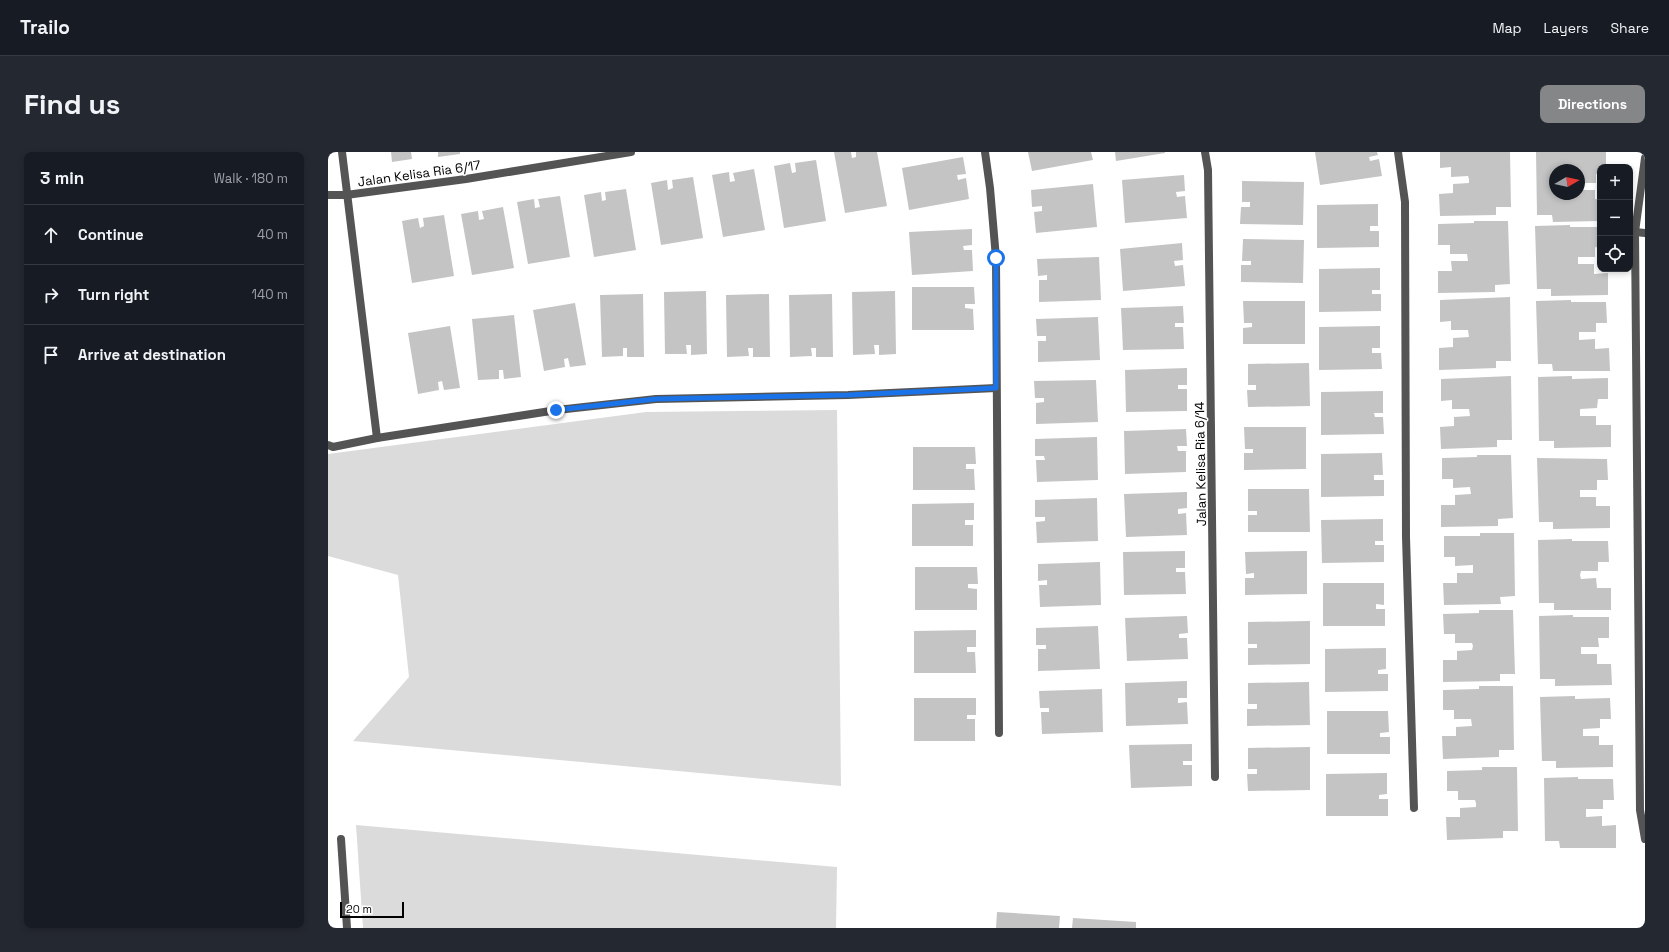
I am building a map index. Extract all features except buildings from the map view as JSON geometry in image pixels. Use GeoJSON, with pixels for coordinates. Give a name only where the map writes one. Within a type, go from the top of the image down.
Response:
{"type":"FeatureCollection","features":[{"type":"Feature","properties":{"kind":"street"},"geometry":{"type":"LineString","coordinates":[[342,152],[346,195],[377,438]]}},
{"type":"Feature","properties":{"kind":"street","name":"Jalan Kelisa Ria 6/17"},"geometry":{"type":"LineString","coordinates":[[328,195],[346,195],[466,179],[631,152]]}},
{"type":"Feature","properties":{"kind":"street"},"geometry":{"type":"LineString","coordinates":[[985,152],[990,188],[996,258],[999,733]]}},
{"type":"Feature","properties":{"kind":"street","name":"Jalan Kelisa Ria 6/14"},"geometry":{"type":"LineString","coordinates":[[1205,152],[1208,170],[1215,777]]}},
{"type":"Feature","properties":{"kind":"street"},"geometry":{"type":"LineString","coordinates":[[1398,152],[1405,202],[1406,537],[1414,808]]}},
{"type":"Feature","properties":{"kind":"street"},"geometry":{"type":"LineString","coordinates":[[1645,158],[1635,232],[1640,810],[1645,839]]}},
{"type":"Feature","properties":{"kind":"street"},"geometry":{"type":"LineString","coordinates":[[1635,232],[1645,233]]}},
{"type":"Feature","properties":{"kind":"street"},"geometry":{"type":"LineString","coordinates":[[328,445],[333,447],[377,438],[556,410],[656,399],[848,395],[996,388]]}},
{"type":"Feature","properties":{"kind":"street"},"geometry":{"type":"LineString","coordinates":[[341,838],[347,928]]}},
{"type":"Feature","properties":{"kind":"shaded area"},"geometry":{"type":"Polygon","coordinates":[[[837,410],[841,786],[353,741],[409,677],[398,575],[328,556],[328,454],[646,412],[837,410]]]}},
{"type":"Feature","properties":{"kind":"shaded area"},"geometry":{"type":"Polygon","coordinates":[[[356,825],[837,867],[836,928],[363,928],[356,825]]]}},
{"type":"Feature","properties":{"kind":"route"},"geometry":{"type":"LineString","coordinates":[[556,410],[656,399],[848,395],[996,388],[996,258]]}}]}
